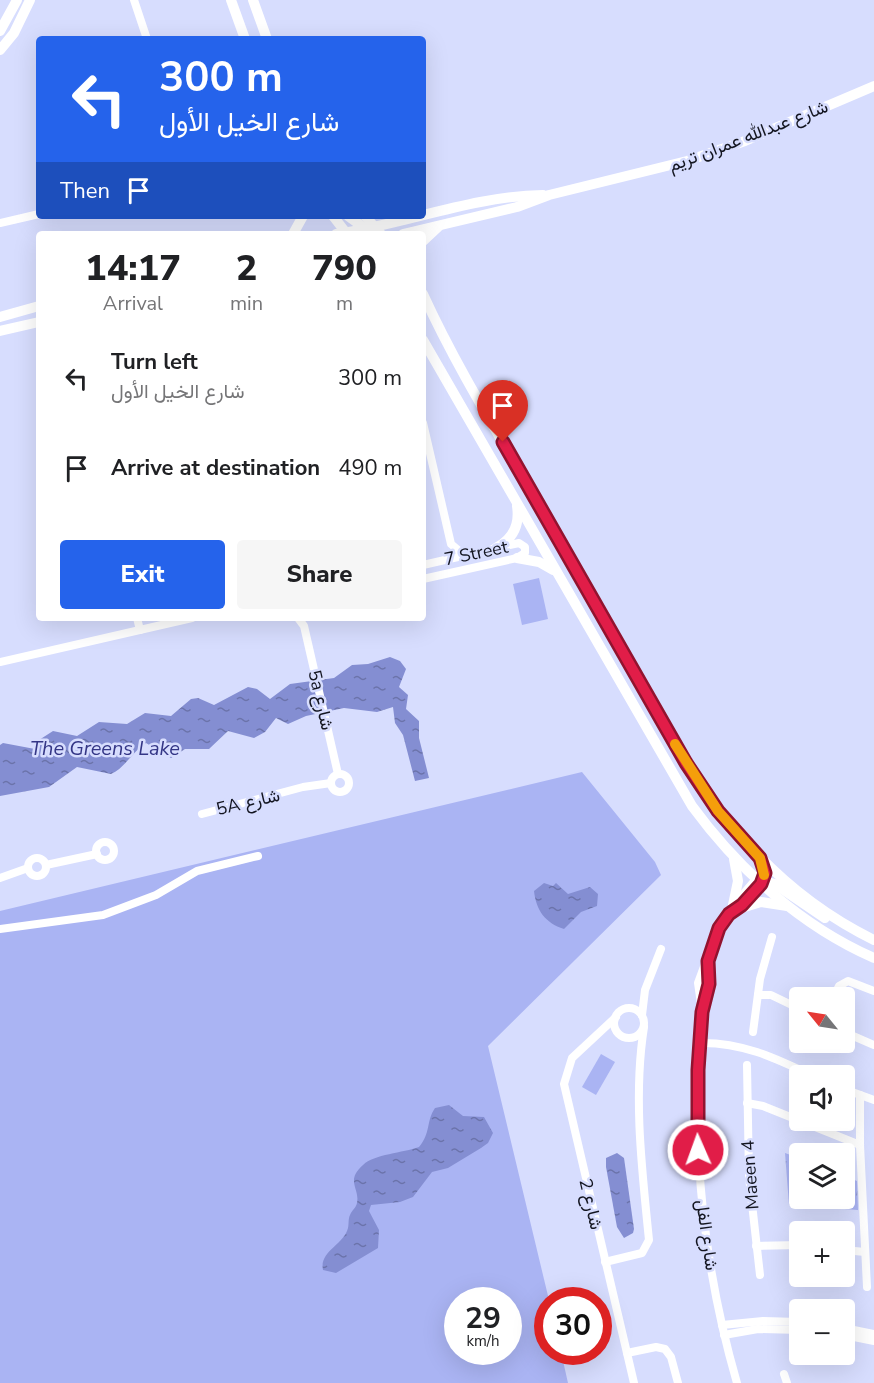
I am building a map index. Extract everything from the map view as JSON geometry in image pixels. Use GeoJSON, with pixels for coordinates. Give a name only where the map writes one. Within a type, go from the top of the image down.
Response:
{"type":"FeatureCollection","features":[{"type":"Feature","properties":{"kind":"main road"},"geometry":{"type":"LineString","coordinates":[[1,29],[17,0]]}},
{"type":"Feature","properties":{"kind":"main road"},"geometry":{"type":"LineString","coordinates":[[0,50],[14,33],[30,0]]}},
{"type":"Feature","properties":{"kind":"main road"},"geometry":{"type":"LineString","coordinates":[[231,0],[244,36]]}},
{"type":"Feature","properties":{"kind":"main road"},"geometry":{"type":"LineString","coordinates":[[253,0],[266,36]]}},
{"type":"Feature","properties":{"kind":"main road","name":"شارع عبدالله عمران تريم"},"geometry":{"type":"LineString","coordinates":[[415,231],[517,207],[549,195],[649,172],[707,155],[874,86]]}},
{"type":"Feature","properties":{"kind":"main road","name":"شارع عبدالله عمران تريم"},"geometry":{"type":"LineString","coordinates":[[426,216],[499,199],[549,195]]}},
{"type":"Feature","properties":{"kind":"main road"},"geometry":{"type":"LineString","coordinates":[[353,219],[374,231]]}},
{"type":"Feature","properties":{"kind":"main road","name":"شارع عبدالله عمران تريم"},"geometry":{"type":"LineString","coordinates":[[374,231],[414,219]]}},
{"type":"Feature","properties":{"kind":"main road"},"geometry":{"type":"LineString","coordinates":[[426,238],[443,224]]}},
{"type":"Feature","properties":{"kind":"main road"},"geometry":{"type":"LineString","coordinates":[[426,304],[686,763],[761,874],[793,909],[834,937],[874,958]]}},
{"type":"Feature","properties":{"kind":"main road"},"geometry":{"type":"LineString","coordinates":[[0,317],[36,307]]}},
{"type":"Feature","properties":{"kind":"main road"},"geometry":{"type":"LineString","coordinates":[[0,331],[36,323]]}},
{"type":"Feature","properties":{"kind":"main road"},"geometry":{"type":"LineString","coordinates":[[426,345],[681,790],[734,858],[825,918],[844,923]]}},
{"type":"Feature","properties":{"kind":"main road"},"geometry":{"type":"LineString","coordinates":[[496,548],[514,532],[518,515],[516,503]]}},
{"type":"Feature","properties":{"kind":"main road"},"geometry":{"type":"LineString","coordinates":[[517,558],[539,562],[557,573]]}},
{"type":"Feature","properties":{"kind":"main road"},"geometry":{"type":"LineString","coordinates":[[734,858],[738,881],[733,909],[768,902],[793,909]]}},
{"type":"Feature","properties":{"kind":"main road"},"geometry":{"type":"LineString","coordinates":[[761,874],[790,885],[844,923],[874,940]]}},
{"type":"Feature","properties":{"kind":"street"},"geometry":{"type":"LineString","coordinates":[[134,0],[146,36]]}},
{"type":"Feature","properties":{"kind":"street"},"geometry":{"type":"LineString","coordinates":[[0,223],[36,215]]}},
{"type":"Feature","properties":{"kind":"street"},"geometry":{"type":"LineString","coordinates":[[426,436],[451,544],[444,560]]}},
{"type":"Feature","properties":{"kind":"street"},"geometry":{"type":"LineString","coordinates":[[451,544],[464,555]]}},
{"type":"Feature","properties":{"kind":"street","name":"7 Street"},"geometry":{"type":"LineString","coordinates":[[426,564],[521,544],[525,550],[517,558],[426,578]]}},
{"type":"Feature","properties":{"kind":"street"},"geometry":{"type":"LineString","coordinates":[[138,621],[140,630]]}},
{"type":"Feature","properties":{"kind":"street"},"geometry":{"type":"LineString","coordinates":[[0,662],[179,621]]}},
{"type":"Feature","properties":{"kind":"street","name":"5a شارع"},"geometry":{"type":"LineString","coordinates":[[305,622],[338,774]]}},
{"type":"Feature","properties":{"kind":"street"},"geometry":{"type":"LineString","coordinates":[[338,774],[348,779],[347,788],[342,792],[336,791],[331,783],[338,774]]}},
{"type":"Feature","properties":{"kind":"street","name":"5A شارع"},"geometry":{"type":"LineString","coordinates":[[202,814],[331,783]]}},
{"type":"Feature","properties":{"kind":"street"},"geometry":{"type":"LineString","coordinates":[[46,865],[97,854]]}},
{"type":"Feature","properties":{"kind":"street"},"geometry":{"type":"LineString","coordinates":[[0,929],[103,915],[147,899],[197,871],[258,856]]}},
{"type":"Feature","properties":{"kind":"street"},"geometry":{"type":"LineString","coordinates":[[35,858],[43,860],[46,865],[45,870],[39,875],[31,873],[28,868],[29,863],[35,858]]}},
{"type":"Feature","properties":{"kind":"street"},"geometry":{"type":"LineString","coordinates":[[3,875],[28,868]]}},
{"type":"Feature","properties":{"kind":"street","name":"شارع الفل"},"geometry":{"type":"LineString","coordinates":[[737,1383],[722,1325],[702,1203],[698,1132],[699,1043],[702,1012],[698,983],[715,937],[733,909],[761,874]]}},
{"type":"Feature","properties":{"kind":"street"},"geometry":{"type":"LineString","coordinates":[[753,1032],[758,995],[772,936]]}},
{"type":"Feature","properties":{"kind":"street","name":"شارع 2"},"geometry":{"type":"LineString","coordinates":[[605,1262],[642,1253],[649,1240],[641,1144],[641,1057],[644,1027],[642,1015],[645,990],[661,949]]}},
{"type":"Feature","properties":{"kind":"street"},"geometry":{"type":"LineString","coordinates":[[838,987],[848,981],[874,991]]}},
{"type":"Feature","properties":{"kind":"street","name":"شارع 2"},"geometry":{"type":"LineString","coordinates":[[634,1383],[564,1084],[572,1058],[623,1009],[629,1008],[645,990]]}},
{"type":"Feature","properties":{"kind":"street"},"geometry":{"type":"LineString","coordinates":[[758,995],[771,995],[789,1004]]}},
{"type":"Feature","properties":{"kind":"street"},"geometry":{"type":"LineString","coordinates":[[629,1008],[642,1015]]}},
{"type":"Feature","properties":{"kind":"street"},"geometry":{"type":"LineString","coordinates":[[616,1017],[615,1027],[641,1057]]}},
{"type":"Feature","properties":{"kind":"street"},"geometry":{"type":"LineString","coordinates":[[597,1035],[637,1035],[644,1027]]}},
{"type":"Feature","properties":{"kind":"street"},"geometry":{"type":"LineString","coordinates":[[855,1037],[874,1045]]}},
{"type":"Feature","properties":{"kind":"street"},"geometry":{"type":"LineString","coordinates":[[699,1043],[732,1045],[758,1051],[789,1065]]}},
{"type":"Feature","properties":{"kind":"street","name":"Maeen 4"},"geometry":{"type":"LineString","coordinates":[[747,1065],[748,1177],[760,1275]]}},
{"type":"Feature","properties":{"kind":"street"},"geometry":{"type":"LineString","coordinates":[[855,1093],[874,1100]]}},
{"type":"Feature","properties":{"kind":"street"},"geometry":{"type":"LineString","coordinates":[[860,1095],[860,1145],[867,1287]]}},
{"type":"Feature","properties":{"kind":"street"},"geometry":{"type":"LineString","coordinates":[[747,1103],[763,1106],[860,1145]]}},
{"type":"Feature","properties":{"kind":"street"},"geometry":{"type":"LineString","coordinates":[[756,1246],[789,1245]]}},
{"type":"Feature","properties":{"kind":"street"},"geometry":{"type":"LineString","coordinates":[[855,1251],[865,1252]]}},
{"type":"Feature","properties":{"kind":"street"},"geometry":{"type":"LineString","coordinates":[[722,1325],[763,1321],[789,1322]]}},
{"type":"Feature","properties":{"kind":"street"},"geometry":{"type":"LineString","coordinates":[[724,1335],[747,1330],[789,1330]]}},
{"type":"Feature","properties":{"kind":"street"},"geometry":{"type":"LineString","coordinates":[[855,1330],[874,1334]]}},
{"type":"Feature","properties":{"kind":"street"},"geometry":{"type":"LineString","coordinates":[[855,1337],[874,1341]]}},
{"type":"Feature","properties":{"kind":"street"},"geometry":{"type":"LineString","coordinates":[[627,1353],[656,1347],[665,1349],[670,1357],[678,1383]]}},
{"type":"Feature","properties":{"kind":"street"},"geometry":{"type":"LineString","coordinates":[[784,1374],[787,1383]]}},
{"type":"Feature","properties":{"kind":"green space"},"geometry":{"type":"Polygon","coordinates":[[[539,578],[548,619],[522,625],[513,584],[539,578]]]}},
{"type":"Feature","properties":{"kind":"green space"},"geometry":{"type":"Polygon","coordinates":[[[582,772],[655,862],[661,875],[488,1046],[546,1287],[534,1287],[534,1365],[564,1365],[568,1383],[0,1383],[0,911],[582,772]]]}},
{"type":"Feature","properties":{"kind":"green space"},"geometry":{"type":"Polygon","coordinates":[[[601,1054],[615,1062],[596,1095],[582,1087],[601,1054]]]}},
{"type":"Feature","properties":{"kind":"green space"},"geometry":{"type":"Polygon","coordinates":[[[785,1153],[789,1154],[789,1205],[785,1153]]]}},
{"type":"Feature","properties":{"kind":"green space"},"geometry":{"type":"Polygon","coordinates":[[[855,1180],[857,1181],[858,1210],[844,1209],[855,1209],[855,1180]]]}},
{"type":"Feature","properties":{"kind":"water","name":"The Greens Lake"},"geometry":{"type":"Polygon","coordinates":[[[390,657],[400,661],[406,669],[399,687],[408,695],[406,709],[419,721],[419,738],[429,778],[415,781],[403,735],[395,723],[393,707],[377,712],[344,708],[306,716],[288,724],[276,718],[265,732],[254,738],[228,731],[209,749],[185,749],[171,758],[146,743],[111,774],[77,767],[49,787],[0,796],[0,745],[3,743],[35,749],[39,740],[53,731],[77,736],[99,722],[127,724],[145,713],[171,716],[191,699],[198,698],[214,705],[248,687],[257,689],[270,699],[290,684],[334,678],[352,665],[368,664],[390,657]]]}},
{"type":"Feature","properties":{"kind":"water"},"geometry":{"type":"Polygon","coordinates":[[[544,883],[553,886],[556,883],[568,894],[590,887],[598,894],[597,906],[581,912],[564,929],[557,926],[543,915],[537,904],[534,891],[544,883]]]}},
{"type":"Feature","properties":{"kind":"water"},"geometry":{"type":"Polygon","coordinates":[[[449,1105],[463,1116],[484,1117],[493,1133],[488,1143],[448,1168],[432,1172],[413,1197],[400,1202],[371,1205],[369,1211],[379,1230],[378,1248],[336,1273],[323,1270],[323,1263],[328,1253],[346,1234],[349,1217],[356,1205],[354,1180],[358,1171],[374,1158],[419,1147],[423,1142],[435,1108],[449,1105]]]}},
{"type":"Feature","properties":{"kind":"water"},"geometry":{"type":"Polygon","coordinates":[[[617,1153],[624,1158],[634,1229],[633,1233],[624,1238],[617,1227],[606,1167],[606,1158],[617,1153]]]}},
{"type":"Feature","properties":{"kind":"slow traffic"},"geometry":{"type":"LineString","coordinates":[[675,744],[718,811],[760,858],[765,869],[764,875]]}},
{"type":"Feature","properties":{"kind":"route"},"geometry":{"type":"LineString","coordinates":[[503,442],[686,763],[718,811],[760,858],[765,869],[761,884],[736,911],[729,914],[719,928],[711,946],[708,961],[709,984],[702,1012],[699,1043],[698,1150]]}}]}
